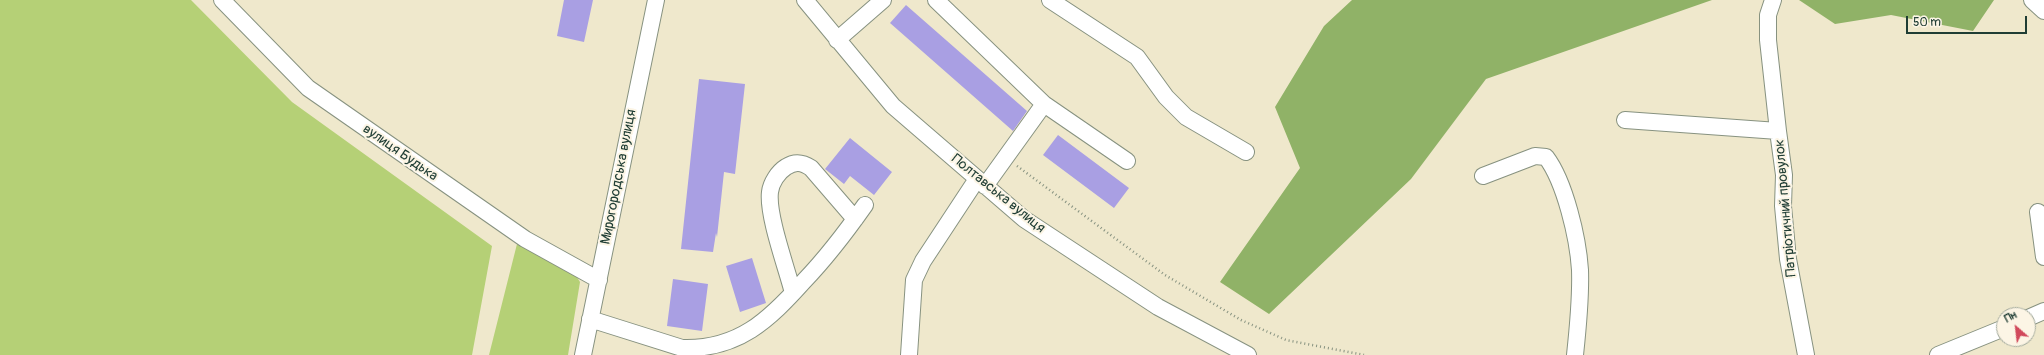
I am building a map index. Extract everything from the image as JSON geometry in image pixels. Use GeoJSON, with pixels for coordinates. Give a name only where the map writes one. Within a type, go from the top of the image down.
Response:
{"type":"FeatureCollection","features":[{"type":"Feature","properties":{"kind":"street","name":"вулиця Будька"},"geometry":{"type":"LineString","coordinates":[[222,0],[308,88],[525,239],[599,280]]}},
{"type":"Feature","properties":{"kind":"street","name":"Мирогородська вулиця"},"geometry":{"type":"LineString","coordinates":[[583,355],[656,0]]}},
{"type":"Feature","properties":{"kind":"street","name":"Полтавська вулиця"},"geometry":{"type":"LineString","coordinates":[[806,0],[837,40],[893,106],[1024,219],[1158,307],[1248,355]]}},
{"type":"Feature","properties":{"kind":"street"},"geometry":{"type":"LineString","coordinates":[[837,40],[883,0]]}},
{"type":"Feature","properties":{"kind":"street"},"geometry":{"type":"LineString","coordinates":[[936,0],[1044,104],[1127,162]]}},
{"type":"Feature","properties":{"kind":"street"},"geometry":{"type":"LineString","coordinates":[[1050,0],[1137,57],[1166,97],[1186,117],[1246,152]]}},
{"type":"Feature","properties":{"kind":"street","name":"Патріотичний провулок"},"geometry":{"type":"LineString","coordinates":[[1773,0],[1768,15],[1768,40],[1784,175],[1783,206],[1788,258],[1806,355]]}},
{"type":"Feature","properties":{"kind":"street"},"geometry":{"type":"LineString","coordinates":[[2032,0],[2044,11]]}},
{"type":"Feature","properties":{"kind":"street"},"geometry":{"type":"LineString","coordinates":[[909,355],[914,280],[923,261],[981,182],[1005,158],[1044,104]]}},
{"type":"Feature","properties":{"kind":"street"},"geometry":{"type":"LineString","coordinates":[[1625,120],[1778,131]]}},
{"type":"Feature","properties":{"kind":"street"},"geometry":{"type":"LineString","coordinates":[[1483,176],[1535,156],[1546,157],[1554,168],[1570,216],[1580,269],[1579,315],[1575,355]]}},
{"type":"Feature","properties":{"kind":"street"},"geometry":{"type":"LineString","coordinates":[[794,293],[770,210],[770,191],[775,178],[785,167],[793,163],[802,162],[811,168],[855,219]]}},
{"type":"Feature","properties":{"kind":"street"},"geometry":{"type":"LineString","coordinates":[[590,319],[682,348],[694,348],[719,344],[742,335],[775,313],[794,293],[834,248],[865,205]]}},
{"type":"Feature","properties":{"kind":"street"},"geometry":{"type":"LineString","coordinates":[[2038,212],[2044,257]]}},
{"type":"Feature","properties":{"kind":"street"},"geometry":{"type":"LineString","coordinates":[[1938,355],[1996,331]]}},
{"type":"Feature","properties":{"kind":"path"},"geometry":{"type":"LineString","coordinates":[[1005,158],[1165,275],[1241,320],[1286,340],[1364,355]]}},
{"type":"Feature","properties":{"kind":"green space"},"geometry":{"type":"Polygon","coordinates":[[[0,0],[191,0],[292,102],[492,246],[472,355],[0,355],[0,0]]]}},
{"type":"Feature","properties":{"kind":"green space"},"geometry":{"type":"Polygon","coordinates":[[[1352,0],[1712,0],[1486,79],[1411,179],[1269,314],[1220,282],[1300,168],[1275,107],[1324,26],[1352,0]]]}},
{"type":"Feature","properties":{"kind":"green space"},"geometry":{"type":"Polygon","coordinates":[[[1799,0],[1994,0],[1973,31],[1891,15],[1835,24],[1799,0]]]}},
{"type":"Feature","properties":{"kind":"green space"},"geometry":{"type":"Polygon","coordinates":[[[517,244],[575,274],[580,282],[568,355],[489,355],[517,244]]]}},
{"type":"Feature","properties":{"kind":"building"},"geometry":{"type":"Polygon","coordinates":[[[564,0],[593,0],[584,42],[557,36],[564,0]]]}},
{"type":"Feature","properties":{"kind":"building"},"geometry":{"type":"Polygon","coordinates":[[[906,5],[1027,111],[1013,131],[890,23],[906,5]]]}},
{"type":"Feature","properties":{"kind":"building"},"geometry":{"type":"Polygon","coordinates":[[[699,79],[745,84],[735,174],[724,172],[717,237],[716,233],[713,252],[681,249],[699,79]]]}},
{"type":"Feature","properties":{"kind":"building"},"geometry":{"type":"Polygon","coordinates":[[[1058,135],[1129,188],[1114,208],[1043,155],[1058,135]]]}},
{"type":"Feature","properties":{"kind":"building"},"geometry":{"type":"Polygon","coordinates":[[[850,138],[892,172],[874,195],[850,176],[844,184],[825,169],[850,138]]]}},
{"type":"Feature","properties":{"kind":"building"},"geometry":{"type":"Polygon","coordinates":[[[752,258],[766,303],[740,312],[726,266],[752,258]]]}},
{"type":"Feature","properties":{"kind":"building"},"geometry":{"type":"Polygon","coordinates":[[[673,279],[708,284],[702,331],[667,326],[673,279]]]}}]}
